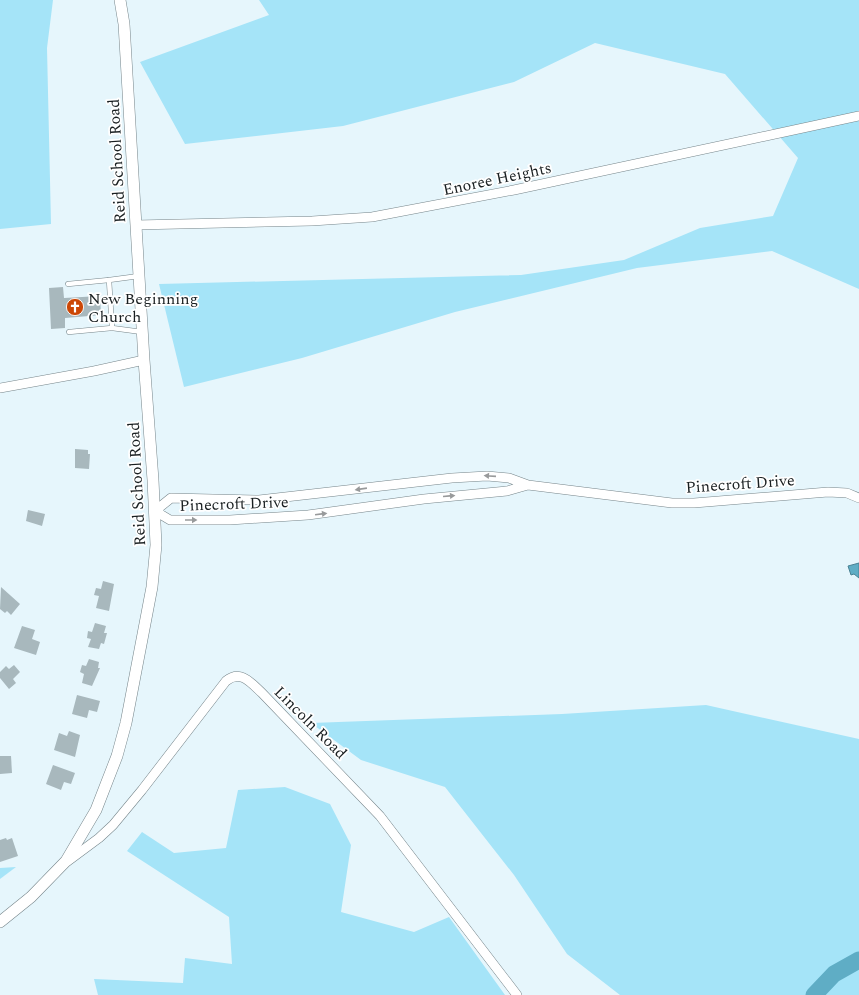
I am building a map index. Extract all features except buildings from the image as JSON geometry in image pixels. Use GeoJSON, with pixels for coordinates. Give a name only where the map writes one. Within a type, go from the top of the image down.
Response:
{"type":"FeatureCollection","features":[{"type":"Feature","properties":{"kind":"street","name":"Reid School Road"},"geometry":{"type":"LineString","coordinates":[[0,922],[31,897],[66,861],[96,810],[107,787],[126,723],[152,587],[156,545],[124,24],[120,0]]}},
{"type":"Feature","properties":{"kind":"street","name":"Enoree Heights"},"geometry":{"type":"LineString","coordinates":[[136,225],[312,221],[372,217],[514,190],[859,116]]}},
{"type":"Feature","properties":{"kind":"street"},"geometry":{"type":"LineString","coordinates":[[0,388],[94,371],[144,360]]}},
{"type":"Feature","properties":{"kind":"street","name":"Pinecroft Drive"},"geometry":{"type":"LineString","coordinates":[[528,485],[507,491],[424,499],[308,515],[230,520],[170,520],[154,511],[171,498],[260,500],[452,478],[487,476],[509,478],[528,485],[672,503],[694,504],[828,492],[847,493],[859,498]]}},
{"type":"Feature","properties":{"kind":"street","name":"Lincoln Road"},"geometry":{"type":"LineString","coordinates":[[66,861],[99,838],[113,825],[142,790],[226,681],[234,676],[243,677],[262,693],[380,816],[517,995]]}},
{"type":"Feature","properties":{"kind":"lane"},"geometry":{"type":"LineString","coordinates":[[68,284],[139,276]]}},
{"type":"Feature","properties":{"kind":"lane"},"geometry":{"type":"LineString","coordinates":[[109,280],[112,328]]}},
{"type":"Feature","properties":{"kind":"lane"},"geometry":{"type":"LineString","coordinates":[[69,332],[112,328],[142,332]]}},
{"type":"Feature","properties":{"kind":"shaded area"},"geometry":{"type":"Polygon","coordinates":[[[0,0],[53,0],[47,48],[51,224],[0,229],[0,0]]]}},
{"type":"Feature","properties":{"kind":"shaded area"},"geometry":{"type":"Polygon","coordinates":[[[259,0],[859,0],[859,289],[772,251],[637,268],[455,312],[302,358],[184,387],[159,284],[521,275],[624,260],[700,228],[773,216],[798,158],[725,74],[595,43],[514,82],[343,126],[185,144],[140,62],[269,15],[259,0]]]}},
{"type":"Feature","properties":{"kind":"shaded area"},"geometry":{"type":"Polygon","coordinates":[[[859,563],[859,578],[854,574],[851,575],[848,566],[859,563]]]}},
{"type":"Feature","properties":{"kind":"shaded area"},"geometry":{"type":"Polygon","coordinates":[[[706,705],[859,739],[859,995],[620,995],[567,954],[514,875],[445,787],[361,760],[311,723],[562,714],[706,705]]]}},
{"type":"Feature","properties":{"kind":"shaded area"},"geometry":{"type":"Polygon","coordinates":[[[285,787],[330,804],[351,845],[341,912],[414,932],[449,917],[505,995],[98,995],[94,979],[183,983],[185,958],[232,964],[229,917],[127,851],[142,832],[174,853],[226,848],[238,790],[285,787]]]}},
{"type":"Feature","properties":{"kind":"shaded area"},"geometry":{"type":"Polygon","coordinates":[[[16,867],[0,879],[0,868],[16,867]]]}},
{"type":"Feature","properties":{"kind":"waterway"},"geometry":{"type":"LineString","coordinates":[[814,995],[834,974],[859,960]]}},
{"type":"Feature","properties":{"kind":"place","name":"New Beginning Church"},"geometry":{"type":"Point","coordinates":[75,307]}}]}
